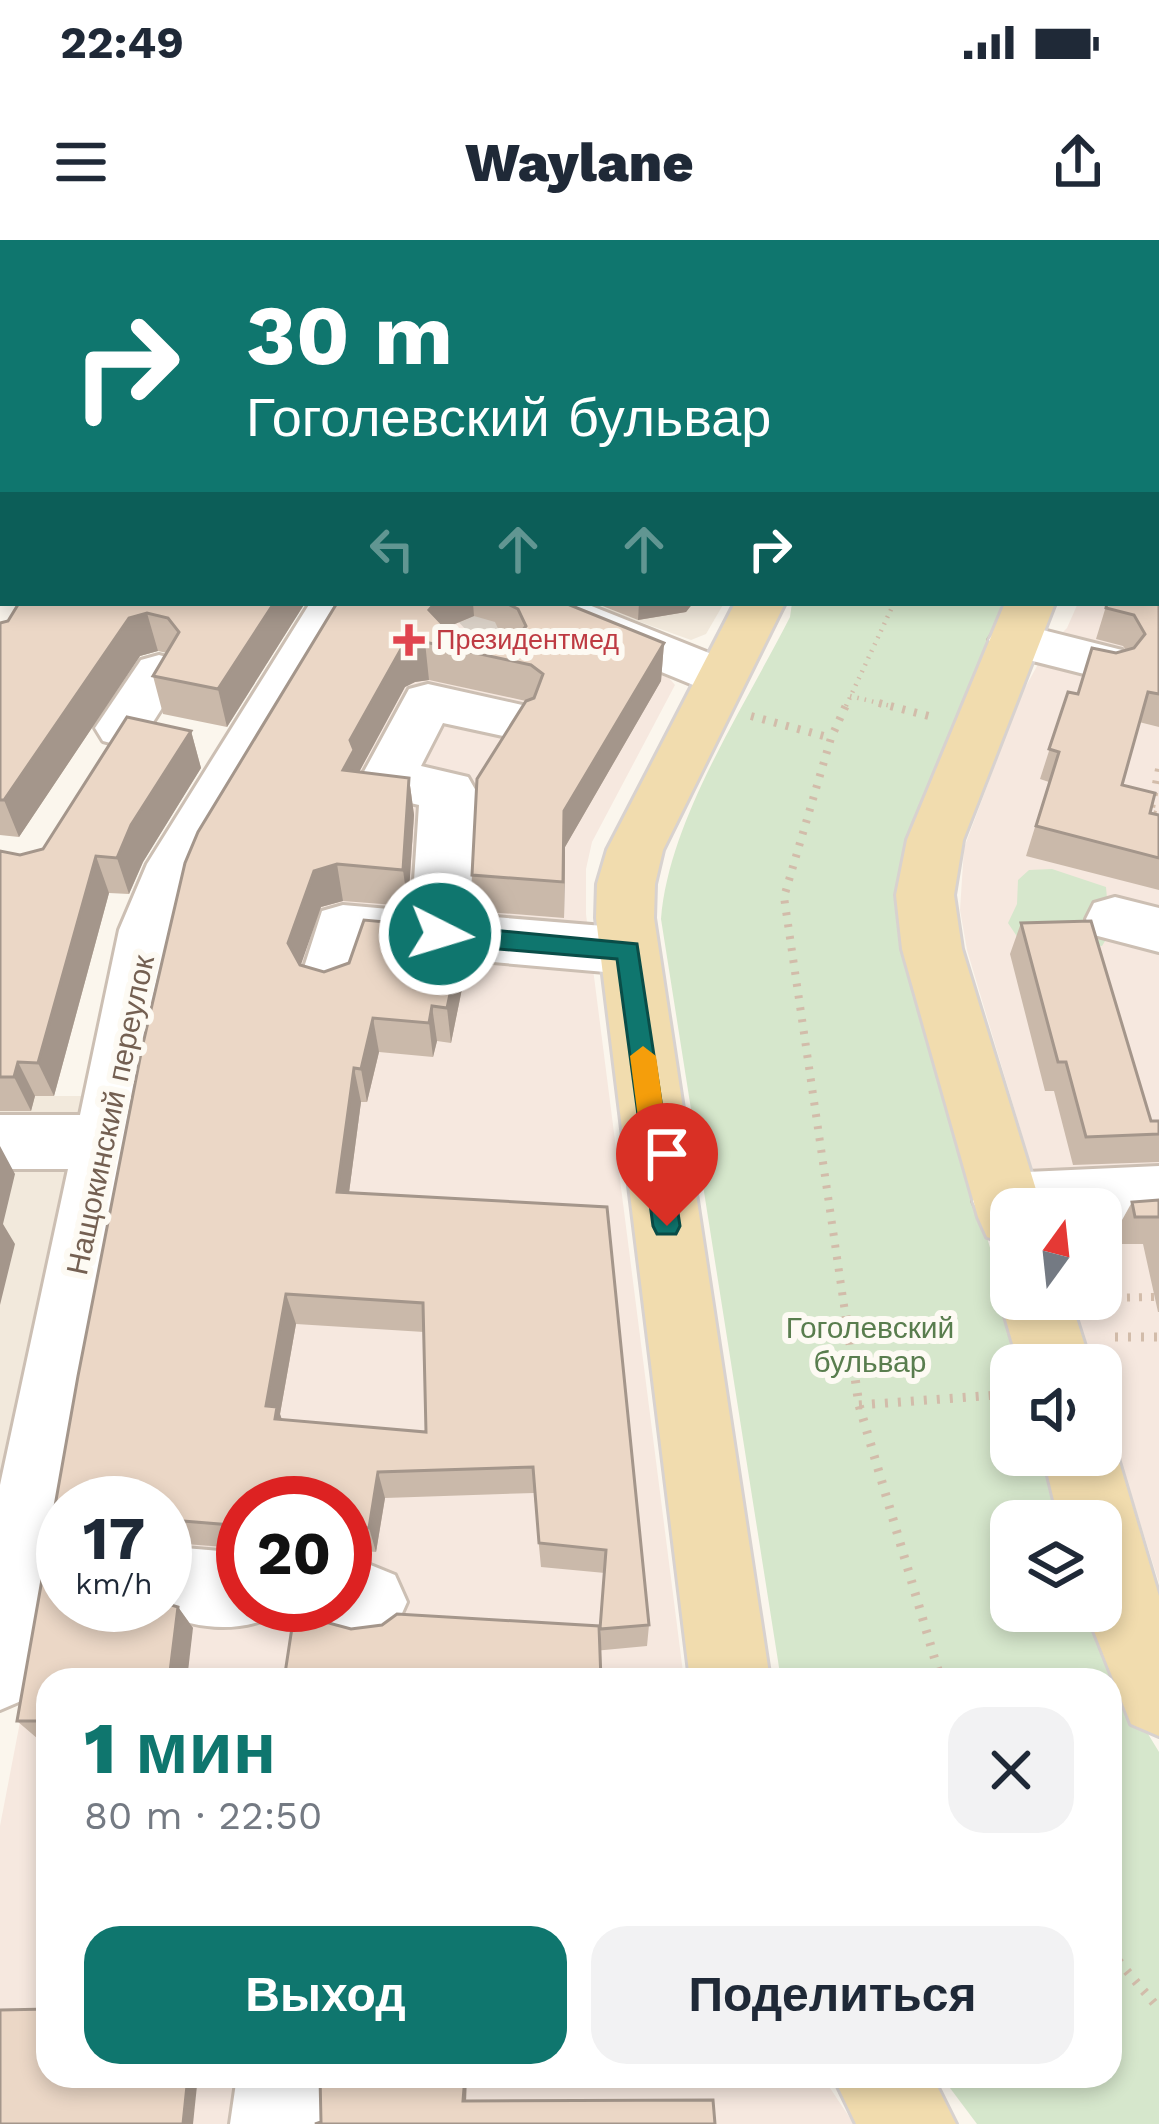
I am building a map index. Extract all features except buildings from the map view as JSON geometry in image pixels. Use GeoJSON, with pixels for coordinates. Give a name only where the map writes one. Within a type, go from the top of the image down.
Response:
{"type":"FeatureCollection","features":[{"type":"Feature","properties":{"kind":"main road"},"geometry":{"type":"LineString","coordinates":[[728,1668],[628,951],[626,884],[635,850],[731,695],[759,606]]}},
{"type":"Feature","properties":{"kind":"main road"},"geometry":{"type":"LineString","coordinates":[[1003,1188],[932,949],[925,895],[935,840],[1023,622]]}},
{"type":"Feature","properties":{"kind":"main road"},"geometry":{"type":"LineString","coordinates":[[1122,1601],[1159,1696]]}},
{"type":"Feature","properties":{"kind":"main road"},"geometry":{"type":"LineString","coordinates":[[886,2088],[910,2124]]}},
{"type":"Feature","properties":{"kind":"street","name":"Нащокинский переулок"},"geometry":{"type":"LineString","coordinates":[[17,1628],[22,1448],[103,1142],[149,930],[176,864],[333,606]]}},
{"type":"Feature","properties":{"kind":"street"},"geometry":{"type":"LineString","coordinates":[[514,606],[731,695]]}},
{"type":"Feature","properties":{"kind":"street"},"geometry":{"type":"LineString","coordinates":[[1023,622],[1135,669]]}},
{"type":"Feature","properties":{"kind":"street"},"geometry":{"type":"LineString","coordinates":[[159,672],[110,748],[243,754]]}},
{"type":"Feature","properties":{"kind":"street"},"geometry":{"type":"LineString","coordinates":[[440,934],[448,791],[387,779],[428,702],[512,720]]}},
{"type":"Feature","properties":{"kind":"street"},"geometry":{"type":"LineString","coordinates":[[329,980],[343,927],[628,951]]}},
{"type":"Feature","properties":{"kind":"street"},"geometry":{"type":"LineString","coordinates":[[0,1142],[103,1142]]}},
{"type":"Feature","properties":{"kind":"street"},"geometry":{"type":"LineString","coordinates":[[1122,1198],[1159,1194]]}},
{"type":"Feature","properties":{"kind":"path"},"geometry":{"type":"LineString","coordinates":[[893,606],[831,738],[784,897],[860,1405],[937,1668]]}},
{"type":"Feature","properties":{"kind":"path"},"geometry":{"type":"LineString","coordinates":[[731,695],[831,738]]}},
{"type":"Feature","properties":{"kind":"path"},"geometry":{"type":"LineString","coordinates":[[850,695],[943,719]]}},
{"type":"Feature","properties":{"kind":"path"},"geometry":{"type":"LineString","coordinates":[[1130,808],[1155,814],[1159,769]]}},
{"type":"Feature","properties":{"kind":"path"},"geometry":{"type":"LineString","coordinates":[[1122,1298],[1155,1298]]}},
{"type":"Feature","properties":{"kind":"path"},"geometry":{"type":"LineString","coordinates":[[1122,1344],[1159,1337]]}},
{"type":"Feature","properties":{"kind":"path"},"geometry":{"type":"LineString","coordinates":[[860,1405],[990,1396]]}},
{"type":"Feature","properties":{"kind":"path"},"geometry":{"type":"LineString","coordinates":[[1122,1965],[1159,2009]]}},
{"type":"Feature","properties":{"kind":"shaded area"},"geometry":{"type":"Polygon","coordinates":[[[356,606],[497,606],[669,678],[675,685],[592,842],[586,869],[586,914],[682,1668],[36,1668],[36,2088],[830,2088],[854,2124],[0,2124],[0,1826],[37,1632],[192,1632],[192,1476],[67,1476],[131,1145],[356,606]]]}},
{"type":"Feature","properties":{"kind":"shaded area"},"geometry":{"type":"Polygon","coordinates":[[[595,606],[722,606],[706,634],[691,640],[595,606]]]}},
{"type":"Feature","properties":{"kind":"shaded area"},"geometry":{"type":"Polygon","coordinates":[[[1077,606],[1159,606],[1159,1583],[1122,1465],[1122,1344],[1085,1344],[1077,1320],[1122,1320],[1122,1188],[1038,1188],[967,950],[960,910],[964,848],[1021,695],[1047,648],[1067,628],[1077,606]]]}},
{"type":"Feature","properties":{"kind":"shaded area"},"geometry":{"type":"Polygon","coordinates":[[[8,1096],[82,1096],[0,1484],[0,1107],[8,1096]]]}},
{"type":"Feature","properties":{"kind":"green space","name":"Гоголевский бульвар"},"geometry":{"type":"Polygon","coordinates":[[[792,606],[1001,606],[911,839],[906,958],[990,1248],[990,1320],[1011,1320],[1018,1344],[990,1344],[990,1476],[1055,1476],[1061,1500],[990,1500],[990,1632],[1101,1632],[1114,1668],[779,1668],[661,919],[678,842],[792,606]]]}},
{"type":"Feature","properties":{"kind":"green space"},"geometry":{"type":"Polygon","coordinates":[[[1052,869],[1106,887],[1110,933],[1102,946],[1020,941],[1008,923],[1017,904],[1018,880],[1029,870],[1052,869]]]}},
{"type":"Feature","properties":{"kind":"green space","name":"Гоголевский бульвар"},"geometry":{"type":"Polygon","coordinates":[[[1122,1688],[1159,1752],[1159,2124],[977,2124],[950,2088],[1122,2088],[1122,1688]]]}},
{"type":"Feature","properties":{"kind":"tunnel"},"geometry":{"type":"LineString","coordinates":[[473,637],[498,613]]}},
{"type":"Feature","properties":{"kind":"slow traffic"},"geometry":{"type":"LineString","coordinates":[[643,1056],[656,1149]]}},
{"type":"Feature","properties":{"kind":"place","name":"Президентмед"},"geometry":{"type":"Point","coordinates":[409,640]}},
{"type":"Feature","properties":{"kind":"route"},"geometry":{"type":"LineString","coordinates":[[440,934],[628,951],[667,1226]]}}]}
